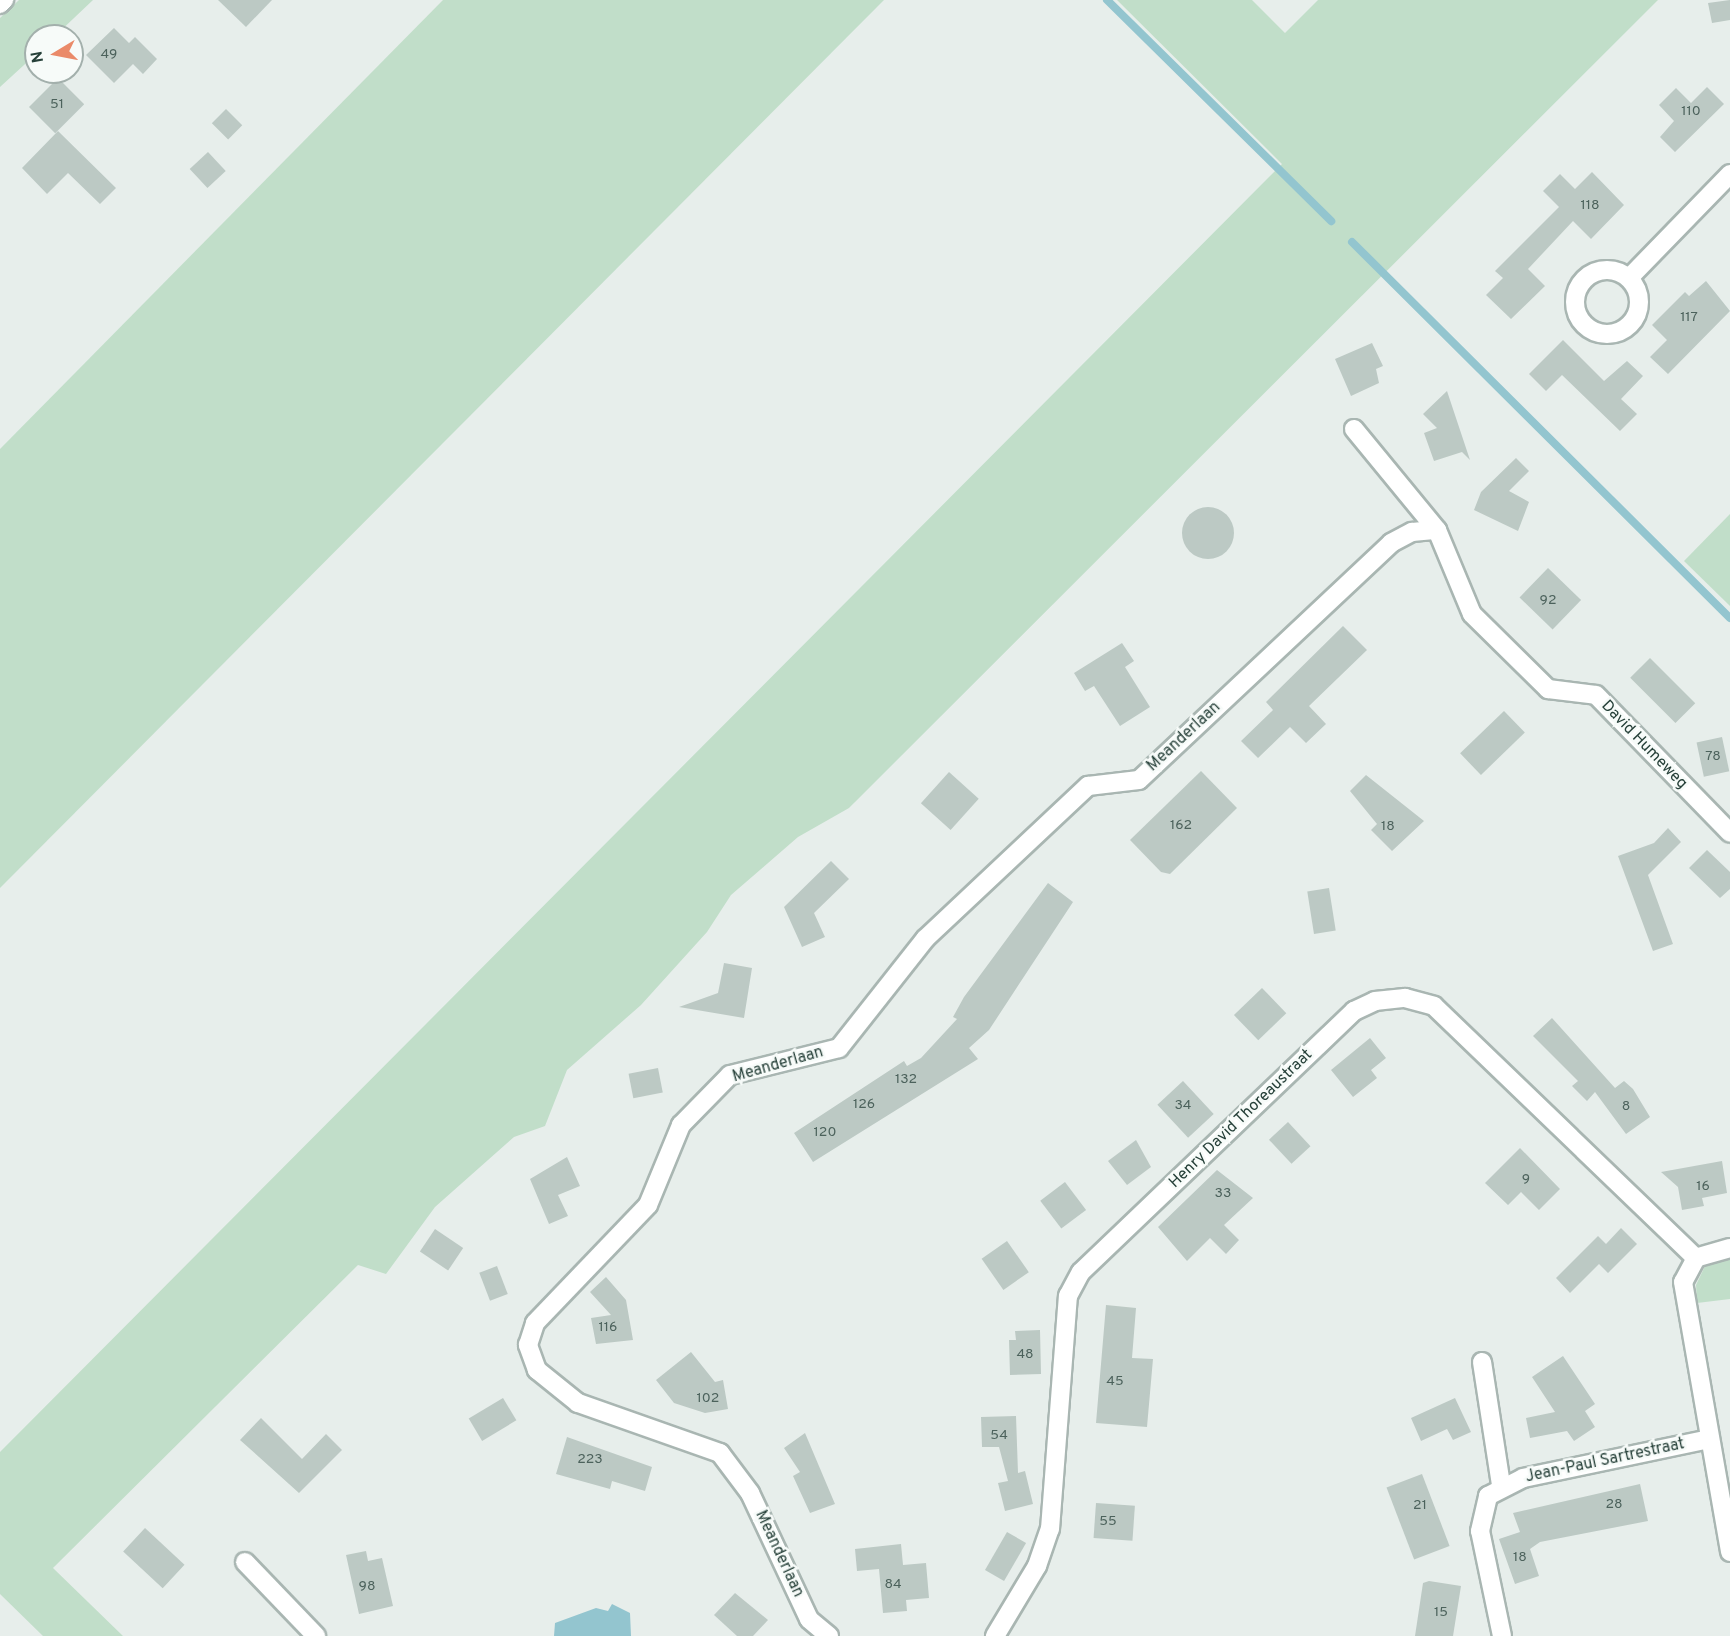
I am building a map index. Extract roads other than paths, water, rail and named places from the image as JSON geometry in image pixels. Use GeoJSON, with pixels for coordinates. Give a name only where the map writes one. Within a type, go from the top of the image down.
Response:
{"type":"FeatureCollection","features":[{"type":"Feature","properties":{"kind":"street"},"geometry":{"type":"LineString","coordinates":[[0,4],[4,0]]}},
{"type":"Feature","properties":{"kind":"street"},"geometry":{"type":"LineString","coordinates":[[1629,278],[1730,174]]}},
{"type":"Feature","properties":{"kind":"street","name":"David Humeweg"},"geometry":{"type":"LineString","coordinates":[[1354,429],[1437,530],[1472,614],[1548,688],[1596,695],[1730,833]]}},
{"type":"Feature","properties":{"kind":"street","name":"Meanderlaan"},"geometry":{"type":"LineString","coordinates":[[829,1636],[809,1619],[750,1493],[720,1454],[578,1403],[537,1370],[528,1345],[535,1323],[648,1205],[681,1125],[730,1075],[839,1048],[925,939],[1088,786],[1138,780],[1391,543],[1412,532],[1437,530]]}},
{"type":"Feature","properties":{"kind":"street","name":"Henry David Thoreaustraat"},"geometry":{"type":"LineString","coordinates":[[995,1636],[1036,1566],[1050,1529],[1068,1296],[1081,1272],[1354,1011],[1375,1001],[1405,998],[1434,1006],[1695,1258]]}},
{"type":"Feature","properties":{"kind":"street"},"geometry":{"type":"LineString","coordinates":[[1730,1248],[1695,1258],[1683,1282],[1730,1552]]}},
{"type":"Feature","properties":{"kind":"street","name":"Jean-Paul Sartrestraat"},"geometry":{"type":"LineString","coordinates":[[1482,1362],[1502,1485],[1709,1440]]}},
{"type":"Feature","properties":{"kind":"street"},"geometry":{"type":"LineString","coordinates":[[1502,1485],[1488,1496],[1480,1532],[1502,1636]]}},
{"type":"Feature","properties":{"kind":"street"},"geometry":{"type":"LineString","coordinates":[[245,1562],[316,1636]]}},
{"type":"Feature","properties":{"kind":"water"},"geometry":{"type":"Polygon","coordinates":[[[612,1604],[630,1613],[631,1636],[554,1636],[555,1623],[596,1608],[608,1611],[612,1604]]]}},
{"type":"Feature","properties":{"kind":"waterway"},"geometry":{"type":"LineString","coordinates":[[1107,0],[1331,221]]}},
{"type":"Feature","properties":{"kind":"waterway"},"geometry":{"type":"LineString","coordinates":[[1352,242],[1730,618]]}}]}
